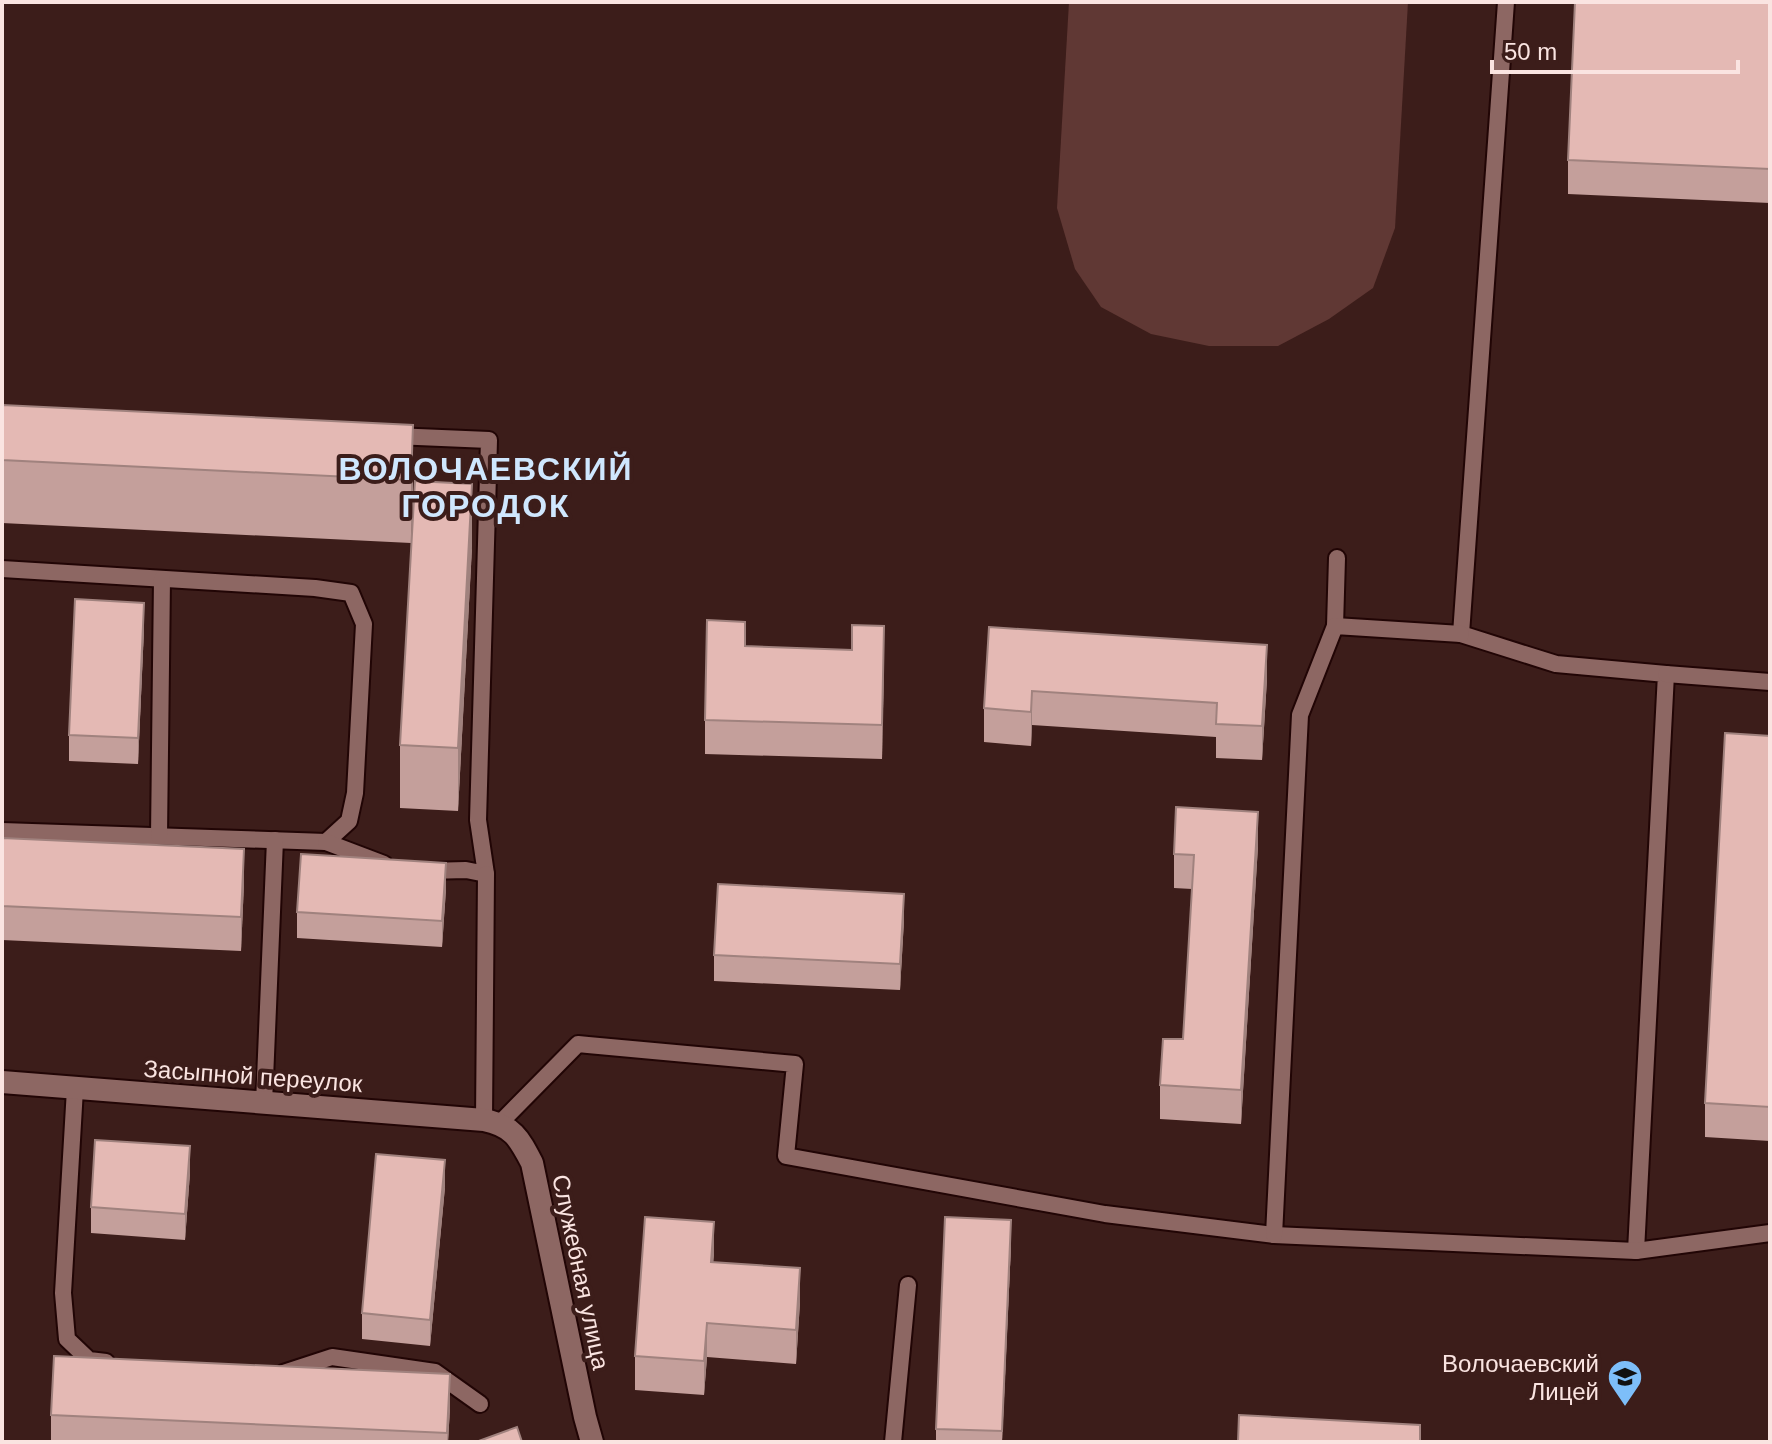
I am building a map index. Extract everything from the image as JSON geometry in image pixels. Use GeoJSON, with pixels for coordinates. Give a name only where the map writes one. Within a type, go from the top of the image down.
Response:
{"type":"FeatureCollection","features":[{"type":"Feature","properties":{"kind":"street","name":"Засыпной переулок"},"geometry":{"type":"LineString","coordinates":[[2,1082],[492,1122]]}},
{"type":"Feature","properties":{"kind":"street","name":"Служебная улица"},"geometry":{"type":"LineString","coordinates":[[492,1122],[519,1137],[532,1163],[592,1442]]}},
{"type":"Feature","properties":{"kind":"lane"},"geometry":{"type":"LineString","coordinates":[[1461,634],[1506,2]]}},
{"type":"Feature","properties":{"kind":"lane"},"geometry":{"type":"LineString","coordinates":[[375,435],[489,440],[478,820],[486,874],[492,1122]]}},
{"type":"Feature","properties":{"kind":"lane"},"geometry":{"type":"LineString","coordinates":[[1274,1235],[1300,715],[1335,626],[1337,558]]}},
{"type":"Feature","properties":{"kind":"lane"},"geometry":{"type":"LineString","coordinates":[[2,569],[315,588],[351,593],[364,624],[355,793],[349,821],[326,842]]}},
{"type":"Feature","properties":{"kind":"lane"},"geometry":{"type":"LineString","coordinates":[[159,836],[162,579]]}},
{"type":"Feature","properties":{"kind":"lane"},"geometry":{"type":"LineString","coordinates":[[1335,626],[1461,634],[1556,664],[1770,682]]}},
{"type":"Feature","properties":{"kind":"lane"},"geometry":{"type":"LineString","coordinates":[[1636,1251],[1666,674]]}},
{"type":"Feature","properties":{"kind":"lane"},"geometry":{"type":"LineString","coordinates":[[2,831],[326,842],[376,863],[486,874]]}},
{"type":"Feature","properties":{"kind":"lane"},"geometry":{"type":"LineString","coordinates":[[264,1103],[275,840]]}},
{"type":"Feature","properties":{"kind":"lane"},"geometry":{"type":"LineString","coordinates":[[492,1122],[578,1044],[795,1064],[786,1156],[1105,1214],[1274,1235],[1636,1251],[1770,1233]]}},
{"type":"Feature","properties":{"kind":"lane"},"geometry":{"type":"LineString","coordinates":[[75,1089],[63,1293],[67,1339],[89,1360],[120,1364]]}},
{"type":"Feature","properties":{"kind":"lane"},"geometry":{"type":"LineString","coordinates":[[893,1442],[908,1285]]}},
{"type":"Feature","properties":{"kind":"lane"},"geometry":{"type":"LineString","coordinates":[[273,1376],[332,1357],[435,1372],[480,1404]]}},
{"type":"Feature","properties":{"kind":"shaded area"},"geometry":{"type":"Polygon","coordinates":[[[1069,2],[1408,2],[1395,228],[1373,288],[1329,319],[1278,346],[1209,346],[1151,334],[1101,307],[1075,269],[1057,208],[1069,2]]]}},
{"type":"Feature","properties":{"kind":"building"},"geometry":{"type":"Polygon","coordinates":[[[1575,2],[1770,2],[1770,169],[1568,160],[1575,2]]]}},
{"type":"Feature","properties":{"kind":"building"},"geometry":{"type":"Polygon","coordinates":[[[2,405],[413,425],[411,480],[2,460],[2,405]]]}},
{"type":"Feature","properties":{"kind":"building"},"geometry":{"type":"Polygon","coordinates":[[[415,481],[472,484],[458,748],[400,745],[415,481]]]}},
{"type":"Feature","properties":{"kind":"building"},"geometry":{"type":"Polygon","coordinates":[[[75,599],[144,603],[138,738],[69,735],[75,599]]]}},
{"type":"Feature","properties":{"kind":"building"},"geometry":{"type":"Polygon","coordinates":[[[707,620],[745,622],[745,646],[852,650],[852,625],[884,626],[882,725],[705,720],[707,620]]]}},
{"type":"Feature","properties":{"kind":"building"},"geometry":{"type":"Polygon","coordinates":[[[989,627],[1267,645],[1262,726],[1216,724],[1217,703],[1032,691],[1031,712],[984,708],[989,627]]]}},
{"type":"Feature","properties":{"kind":"building"},"geometry":{"type":"Polygon","coordinates":[[[1725,733],[1770,736],[1770,1107],[1705,1103],[1725,733]]]}},
{"type":"Feature","properties":{"kind":"building"},"geometry":{"type":"Polygon","coordinates":[[[1176,807],[1258,812],[1241,1090],[1160,1085],[1163,1039],[1183,1039],[1194,855],[1174,854],[1176,807]]]}},
{"type":"Feature","properties":{"kind":"building"},"geometry":{"type":"Polygon","coordinates":[[[2,838],[244,849],[241,917],[2,906],[2,838]]]}},
{"type":"Feature","properties":{"kind":"building"},"geometry":{"type":"Polygon","coordinates":[[[301,854],[446,863],[442,921],[297,912],[301,854]]]}},
{"type":"Feature","properties":{"kind":"building"},"geometry":{"type":"Polygon","coordinates":[[[718,884],[904,894],[900,964],[714,955],[718,884]]]}},
{"type":"Feature","properties":{"kind":"building"},"geometry":{"type":"Polygon","coordinates":[[[95,1140],[190,1146],[185,1214],[91,1207],[95,1140]]]}},
{"type":"Feature","properties":{"kind":"building"},"geometry":{"type":"Polygon","coordinates":[[[376,1154],[445,1160],[430,1320],[362,1313],[376,1154]]]}},
{"type":"Feature","properties":{"kind":"building"},"geometry":{"type":"Polygon","coordinates":[[[645,1217],[714,1222],[711,1262],[800,1268],[796,1330],[707,1323],[704,1361],[635,1356],[645,1217]]]}},
{"type":"Feature","properties":{"kind":"building"},"geometry":{"type":"Polygon","coordinates":[[[945,1217],[1011,1220],[1002,1431],[936,1429],[945,1217]]]}},
{"type":"Feature","properties":{"kind":"building"},"geometry":{"type":"Polygon","coordinates":[[[54,1356],[450,1374],[447,1433],[51,1415],[54,1356]]]}},
{"type":"Feature","properties":{"kind":"building"},"geometry":{"type":"Polygon","coordinates":[[[1239,1415],[1420,1425],[1420,1442],[1238,1442],[1239,1415]]]}},
{"type":"Feature","properties":{"kind":"building"},"geometry":{"type":"Polygon","coordinates":[[[517,1427],[522,1442],[476,1442],[517,1427]]]}},
{"type":"Feature","properties":{"kind":"place","name":"Волочаевский Лицей"},"geometry":{"type":"Point","coordinates":[1625,1408]}},
{"type":"Feature","properties":{"kind":"district","name":"ВОЛОЧАЕВСКИЙ ГОРОДОК"},"geometry":{"type":"Point","coordinates":[486,488]}}]}
